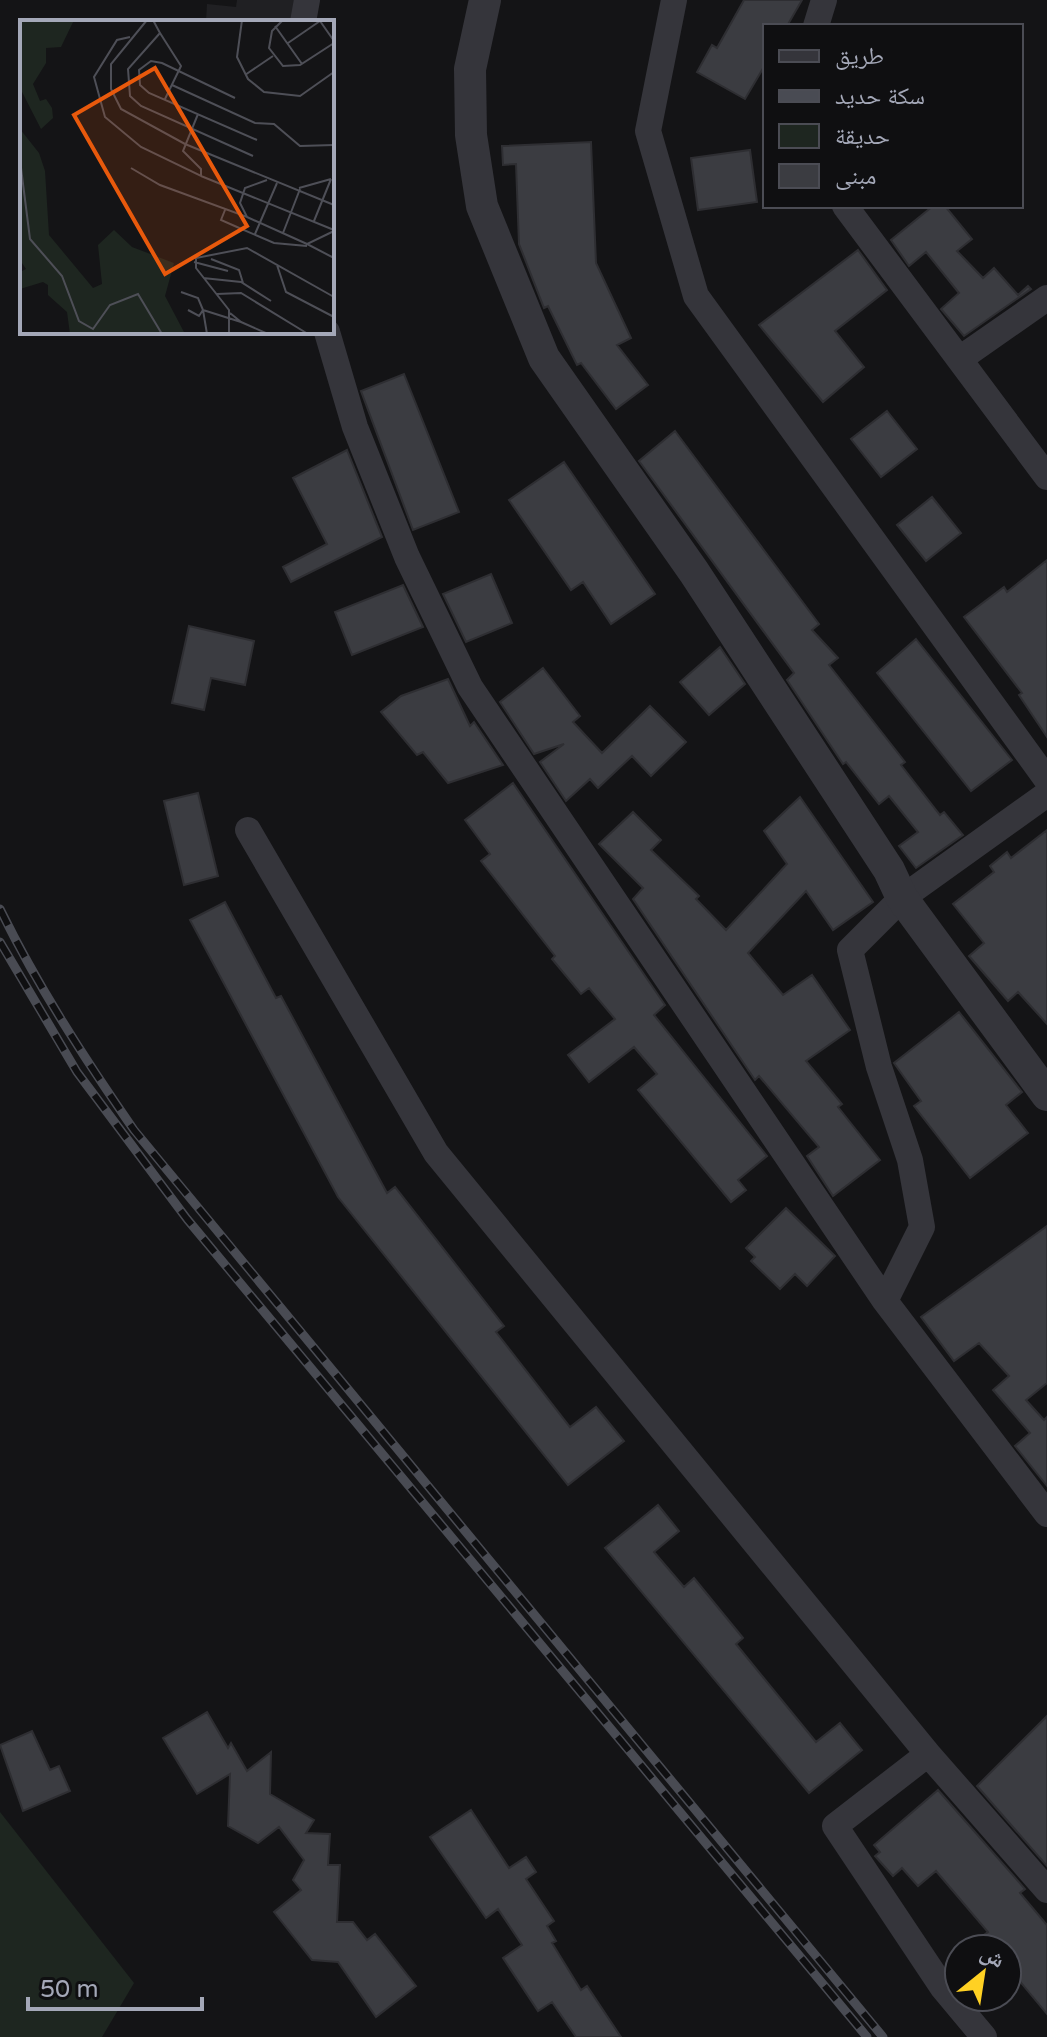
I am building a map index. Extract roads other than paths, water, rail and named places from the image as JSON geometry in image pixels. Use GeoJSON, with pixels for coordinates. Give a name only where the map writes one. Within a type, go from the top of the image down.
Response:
{"type":"FeatureCollection","features":[{"type":"Feature","properties":{"kind":"street"},"geometry":{"type":"LineString","coordinates":[[303,20],[307,0]]}},
{"type":"Feature","properties":{"kind":"street"},"geometry":{"type":"LineString","coordinates":[[485,0],[470,69],[471,135],[482,206],[544,358],[694,572],[889,870],[902,898],[1047,1095]]}},
{"type":"Feature","properties":{"kind":"street"},"geometry":{"type":"LineString","coordinates":[[674,0],[648,131],[696,296],[1047,780]]}},
{"type":"Feature","properties":{"kind":"street"},"geometry":{"type":"LineString","coordinates":[[817,24],[824,0]]}},
{"type":"Feature","properties":{"kind":"street"},"geometry":{"type":"LineString","coordinates":[[847,208],[1047,477]]}},
{"type":"Feature","properties":{"kind":"street"},"geometry":{"type":"LineString","coordinates":[[961,358],[1047,298]]}},
{"type":"Feature","properties":{"kind":"street"},"geometry":{"type":"LineString","coordinates":[[328,334],[355,427],[390,514],[470,687],[885,1301],[1047,1514]]}},
{"type":"Feature","properties":{"kind":"street"},"geometry":{"type":"LineString","coordinates":[[885,1301],[922,1227],[910,1160],[879,1067],[850,950],[902,898],[1047,794]]}},
{"type":"Feature","properties":{"kind":"street"},"geometry":{"type":"LineString","coordinates":[[248,830],[436,1153],[928,1754],[1047,1890]]}},
{"type":"Feature","properties":{"kind":"street"},"geometry":{"type":"LineString","coordinates":[[928,1754],[835,1826],[943,1988],[984,2037]]}},
{"type":"Feature","properties":{"kind":"railway"},"geometry":{"type":"LineString","coordinates":[[0,909],[63,1022],[134,1130],[883,2037]]}},
{"type":"Feature","properties":{"kind":"railway"},"geometry":{"type":"LineString","coordinates":[[0,942],[77,1072],[187,1219],[867,2037]]}}]}
